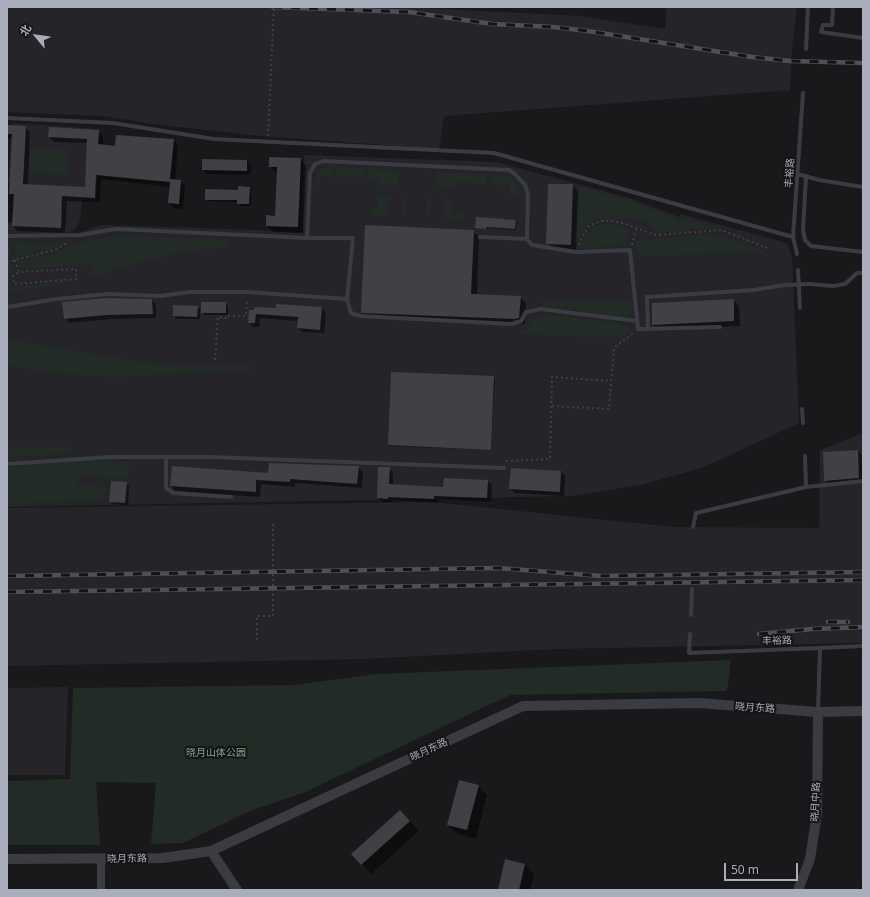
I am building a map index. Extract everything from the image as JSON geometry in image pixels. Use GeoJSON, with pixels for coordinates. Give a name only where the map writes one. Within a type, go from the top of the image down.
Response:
{"type":"FeatureCollection","features":[{"type":"Feature","properties":{"kind":"street","name":"晓月东路"},"geometry":{"type":"LineString","coordinates":[[7,859],[163,858],[211,851],[524,706],[699,703],[818,712],[863,711]]}},
{"type":"Feature","properties":{"kind":"street","name":"晓月中路"},"geometry":{"type":"LineString","coordinates":[[798,890],[810,860],[817,813],[818,712]]}},
{"type":"Feature","properties":{"kind":"street"},"geometry":{"type":"LineString","coordinates":[[211,851],[237,890]]}},
{"type":"Feature","properties":{"kind":"street"},"geometry":{"type":"LineString","coordinates":[[101,859],[101,890]]}},
{"type":"Feature","properties":{"kind":"lane"},"geometry":{"type":"LineString","coordinates":[[806,49],[808,7]]}},
{"type":"Feature","properties":{"kind":"lane"},"geometry":{"type":"LineString","coordinates":[[832,7],[832,25],[823,25],[821,32],[863,38]]}},
{"type":"Feature","properties":{"kind":"lane","name":"丰裕路"},"geometry":{"type":"LineString","coordinates":[[797,254],[793,236],[803,93]]}},
{"type":"Feature","properties":{"kind":"lane"},"geometry":{"type":"LineString","coordinates":[[7,118],[113,123],[214,138],[494,153],[793,236]]}},
{"type":"Feature","properties":{"kind":"lane"},"geometry":{"type":"LineString","coordinates":[[307,238],[310,173],[316,164],[323,161],[509,170],[525,185],[528,195],[527,239],[532,245],[576,252],[630,250],[638,329],[720,327]]}},
{"type":"Feature","properties":{"kind":"lane"},"geometry":{"type":"LineString","coordinates":[[798,174],[819,180],[863,188]]}},
{"type":"Feature","properties":{"kind":"lane"},"geometry":{"type":"LineString","coordinates":[[806,176],[803,230],[805,240],[810,246],[863,252]]}},
{"type":"Feature","properties":{"kind":"lane"},"geometry":{"type":"LineString","coordinates":[[7,236],[80,235],[116,229],[307,238],[353,238],[347,299],[351,312],[360,316],[511,324],[521,321],[526,312],[541,309],[637,321]]}},
{"type":"Feature","properties":{"kind":"lane"},"geometry":{"type":"LineString","coordinates":[[480,237],[527,239]]}},
{"type":"Feature","properties":{"kind":"lane"},"geometry":{"type":"LineString","coordinates":[[798,270],[800,308]]}},
{"type":"Feature","properties":{"kind":"lane"},"geometry":{"type":"LineString","coordinates":[[648,329],[647,297],[754,290],[785,285],[809,284],[833,286],[845,284],[857,273],[863,273]]}},
{"type":"Feature","properties":{"kind":"lane"},"geometry":{"type":"LineString","coordinates":[[7,307],[57,299],[107,294],[160,296],[190,292],[247,292],[347,299]]}},
{"type":"Feature","properties":{"kind":"lane"},"geometry":{"type":"LineString","coordinates":[[802,408],[803,423]]}},
{"type":"Feature","properties":{"kind":"lane"},"geometry":{"type":"LineString","coordinates":[[805,456],[806,487]]}},
{"type":"Feature","properties":{"kind":"lane"},"geometry":{"type":"LineString","coordinates":[[7,464],[110,457],[211,457],[504,468]]}},
{"type":"Feature","properties":{"kind":"lane"},"geometry":{"type":"LineString","coordinates":[[166,457],[166,488],[173,494],[231,497]]}},
{"type":"Feature","properties":{"kind":"lane"},"geometry":{"type":"LineString","coordinates":[[693,527],[696,513],[806,487],[863,481]]}},
{"type":"Feature","properties":{"kind":"lane"},"geometry":{"type":"LineString","coordinates":[[691,615],[692,589]]}},
{"type":"Feature","properties":{"kind":"lane","name":"丰裕路"},"geometry":{"type":"LineString","coordinates":[[690,634],[689,653],[820,648]]}},
{"type":"Feature","properties":{"kind":"lane"},"geometry":{"type":"LineString","coordinates":[[818,712],[820,648],[863,646]]}},
{"type":"Feature","properties":{"kind":"path"},"geometry":{"type":"LineString","coordinates":[[267,141],[274,7]]}},
{"type":"Feature","properties":{"kind":"path"},"geometry":{"type":"LineString","coordinates":[[576,252],[583,235],[590,224],[602,221],[623,223],[656,235],[722,230],[767,248]]}},
{"type":"Feature","properties":{"kind":"path"},"geometry":{"type":"LineString","coordinates":[[630,250],[636,229]]}},
{"type":"Feature","properties":{"kind":"path"},"geometry":{"type":"LineString","coordinates":[[7,262],[57,249],[80,235]]}},
{"type":"Feature","properties":{"kind":"path"},"geometry":{"type":"LineString","coordinates":[[15,260],[19,272]]}},
{"type":"Feature","properties":{"kind":"path"},"geometry":{"type":"LineString","coordinates":[[76,269],[77,279],[14,284],[13,276],[19,272],[76,269]]}},
{"type":"Feature","properties":{"kind":"path"},"geometry":{"type":"LineString","coordinates":[[215,360],[218,317],[228,318],[228,316],[246,316],[247,292]]}},
{"type":"Feature","properties":{"kind":"path"},"geometry":{"type":"LineString","coordinates":[[552,406],[609,409],[614,348],[638,329]]}},
{"type":"Feature","properties":{"kind":"path"},"geometry":{"type":"LineString","coordinates":[[505,461],[550,459],[552,377],[611,381]]}},
{"type":"Feature","properties":{"kind":"path"},"geometry":{"type":"LineString","coordinates":[[257,640],[257,616],[273,616],[273,522]]}},
{"type":"Feature","properties":{"kind":"shaded area"},"geometry":{"type":"Polygon","coordinates":[[[7,7],[403,7],[581,16],[665,29],[667,7],[797,7],[792,48],[790,90],[444,116],[439,149],[261,136],[161,125],[102,116],[7,112],[7,7]]]}},
{"type":"Feature","properties":{"kind":"shaded area"},"geometry":{"type":"Polygon","coordinates":[[[12,123],[100,129],[96,199],[82,199],[80,221],[75,229],[67,233],[75,234],[102,225],[258,230],[302,233],[304,155],[496,162],[633,199],[679,217],[681,214],[787,243],[792,256],[799,423],[704,467],[645,484],[573,496],[7,507],[7,205],[12,123]]]}},
{"type":"Feature","properties":{"kind":"shaded area"},"geometry":{"type":"Polygon","coordinates":[[[863,433],[863,643],[557,649],[363,659],[7,666],[7,508],[433,502],[674,527],[819,528],[820,450],[863,433]]]}},
{"type":"Feature","properties":{"kind":"shaded area"},"geometry":{"type":"Polygon","coordinates":[[[68,687],[65,775],[7,775],[7,688],[68,687]]]}},
{"type":"Feature","properties":{"kind":"green space"},"geometry":{"type":"Polygon","coordinates":[[[30,148],[69,150],[68,175],[29,173],[30,148]]]}},
{"type":"Feature","properties":{"kind":"green space"},"geometry":{"type":"Polygon","coordinates":[[[333,167],[333,177],[320,176],[320,187],[314,186],[317,174],[321,169],[333,167]]]}},
{"type":"Feature","properties":{"kind":"green space"},"geometry":{"type":"Polygon","coordinates":[[[337,167],[365,169],[364,178],[337,177],[337,167]]]}},
{"type":"Feature","properties":{"kind":"green space"},"geometry":{"type":"Polygon","coordinates":[[[369,169],[399,170],[398,186],[378,185],[379,179],[369,178],[369,169]]]}},
{"type":"Feature","properties":{"kind":"green space"},"geometry":{"type":"Polygon","coordinates":[[[437,172],[486,174],[486,184],[454,182],[453,188],[437,187],[437,172]]]}},
{"type":"Feature","properties":{"kind":"green space"},"geometry":{"type":"Polygon","coordinates":[[[492,175],[507,176],[512,179],[518,187],[521,196],[510,195],[510,185],[491,184],[492,175]]]}},
{"type":"Feature","properties":{"kind":"green space"},"geometry":{"type":"Polygon","coordinates":[[[579,186],[633,202],[681,221],[683,217],[713,228],[663,233],[657,232],[643,219],[592,221],[584,229],[576,246],[574,246],[579,186]]]}},
{"type":"Feature","properties":{"kind":"green space"},"geometry":{"type":"Polygon","coordinates":[[[378,196],[390,197],[389,216],[370,215],[370,208],[377,208],[378,196]]]}},
{"type":"Feature","properties":{"kind":"green space"},"geometry":{"type":"Polygon","coordinates":[[[402,197],[406,198],[406,215],[401,215],[402,197]]]}},
{"type":"Feature","properties":{"kind":"green space"},"geometry":{"type":"Polygon","coordinates":[[[427,198],[432,199],[431,216],[426,216],[427,198]]]}},
{"type":"Feature","properties":{"kind":"green space"},"geometry":{"type":"Polygon","coordinates":[[[444,199],[453,200],[452,213],[463,214],[463,218],[443,218],[444,199]]]}},
{"type":"Feature","properties":{"kind":"green space"},"geometry":{"type":"Polygon","coordinates":[[[600,224],[623,226],[630,233],[627,245],[580,248],[585,236],[593,227],[600,224]]]}},
{"type":"Feature","properties":{"kind":"green space"},"geometry":{"type":"Polygon","coordinates":[[[715,234],[764,251],[763,254],[722,253],[654,256],[640,255],[635,245],[639,238],[644,242],[654,239],[715,234]]]}},
{"type":"Feature","properties":{"kind":"green space"},"geometry":{"type":"Polygon","coordinates":[[[114,236],[229,239],[229,246],[167,255],[91,277],[91,264],[21,270],[17,261],[54,253],[72,244],[114,236]]]}},
{"type":"Feature","properties":{"kind":"green space"},"geometry":{"type":"Polygon","coordinates":[[[7,241],[13,258],[7,260],[7,241]]]}},
{"type":"Feature","properties":{"kind":"green space"},"geometry":{"type":"Polygon","coordinates":[[[12,242],[62,243],[52,249],[16,257],[12,242]]]}},
{"type":"Feature","properties":{"kind":"green space"},"geometry":{"type":"Polygon","coordinates":[[[12,262],[16,272],[10,276],[10,286],[73,282],[7,293],[7,264],[12,262]]]}},
{"type":"Feature","properties":{"kind":"green space"},"geometry":{"type":"Polygon","coordinates":[[[631,300],[631,315],[623,317],[545,306],[536,301],[631,300]]]}},
{"type":"Feature","properties":{"kind":"green space"},"geometry":{"type":"Polygon","coordinates":[[[545,314],[611,322],[630,327],[632,330],[625,336],[615,338],[517,334],[526,329],[531,321],[538,316],[545,314]]]}},
{"type":"Feature","properties":{"kind":"green space"},"geometry":{"type":"Polygon","coordinates":[[[7,339],[128,360],[176,365],[251,365],[250,370],[115,377],[52,373],[7,365],[7,339]]]}},
{"type":"Feature","properties":{"kind":"green space"},"geometry":{"type":"Polygon","coordinates":[[[7,446],[71,447],[71,454],[7,457],[7,446]]]}},
{"type":"Feature","properties":{"kind":"green space"},"geometry":{"type":"Polygon","coordinates":[[[72,460],[129,461],[127,479],[80,476],[76,484],[105,487],[104,500],[7,504],[7,467],[72,460]]]}},
{"type":"Feature","properties":{"kind":"green space","name":"晓月山体公园"},"geometry":{"type":"Polygon","coordinates":[[[731,660],[727,691],[510,695],[303,793],[250,811],[183,843],[151,844],[156,783],[96,782],[100,845],[7,845],[7,781],[70,779],[73,688],[295,685],[376,674],[731,660]]]}},
{"type":"Feature","properties":{"kind":"building"},"geometry":{"type":"Polygon","coordinates":[[[7,125],[26,126],[23,184],[85,187],[87,139],[48,137],[49,127],[99,130],[98,144],[115,146],[116,135],[174,139],[170,179],[181,180],[179,204],[168,203],[170,182],[96,175],[95,198],[62,196],[61,228],[12,226],[14,194],[9,194],[12,134],[7,134],[7,125]]]}},
{"type":"Feature","properties":{"kind":"building"},"geometry":{"type":"Polygon","coordinates":[[[269,157],[301,158],[298,227],[266,226],[266,215],[275,216],[277,167],[269,167],[269,157]]]}},
{"type":"Feature","properties":{"kind":"building"},"geometry":{"type":"Polygon","coordinates":[[[202,159],[247,160],[247,171],[202,170],[202,159]]]}},
{"type":"Feature","properties":{"kind":"building"},"geometry":{"type":"Polygon","coordinates":[[[548,184],[573,184],[571,245],[546,244],[548,184]]]}},
{"type":"Feature","properties":{"kind":"building"},"geometry":{"type":"Polygon","coordinates":[[[238,186],[250,187],[249,204],[237,204],[237,200],[205,200],[205,189],[238,190],[238,186]]]}},
{"type":"Feature","properties":{"kind":"building"},"geometry":{"type":"Polygon","coordinates":[[[476,217],[516,220],[515,229],[487,227],[486,229],[475,228],[476,217]]]}},
{"type":"Feature","properties":{"kind":"building"},"geometry":{"type":"Polygon","coordinates":[[[365,225],[474,230],[471,294],[521,296],[519,318],[361,313],[365,225]]]}},
{"type":"Feature","properties":{"kind":"building"},"geometry":{"type":"Polygon","coordinates":[[[107,298],[152,299],[153,314],[106,315],[64,319],[62,302],[107,298]]]}},
{"type":"Feature","properties":{"kind":"building"},"geometry":{"type":"Polygon","coordinates":[[[734,299],[734,321],[652,325],[652,303],[734,299]]]}},
{"type":"Feature","properties":{"kind":"building"},"geometry":{"type":"Polygon","coordinates":[[[201,302],[226,302],[226,313],[201,313],[201,302]]]}},
{"type":"Feature","properties":{"kind":"building"},"geometry":{"type":"Polygon","coordinates":[[[276,304],[322,307],[320,330],[297,328],[298,317],[256,314],[255,323],[248,323],[249,310],[254,310],[254,307],[276,308],[276,304]]]}},
{"type":"Feature","properties":{"kind":"building"},"geometry":{"type":"Polygon","coordinates":[[[173,305],[198,306],[197,317],[173,316],[173,305]]]}},
{"type":"Feature","properties":{"kind":"building"},"geometry":{"type":"Polygon","coordinates":[[[391,372],[494,376],[491,450],[388,445],[391,372]]]}},
{"type":"Feature","properties":{"kind":"building"},"geometry":{"type":"Polygon","coordinates":[[[858,450],[859,478],[824,481],[823,452],[858,450]]]}},
{"type":"Feature","properties":{"kind":"building"},"geometry":{"type":"Polygon","coordinates":[[[269,463],[359,466],[357,484],[290,479],[290,482],[256,480],[256,492],[170,486],[172,466],[268,473],[269,463]]]}},
{"type":"Feature","properties":{"kind":"building"},"geometry":{"type":"Polygon","coordinates":[[[378,467],[390,467],[389,484],[443,487],[444,478],[488,480],[487,498],[434,496],[434,499],[377,498],[378,467]]]}},
{"type":"Feature","properties":{"kind":"building"},"geometry":{"type":"Polygon","coordinates":[[[511,468],[561,471],[560,492],[509,489],[511,468]]]}},
{"type":"Feature","properties":{"kind":"building"},"geometry":{"type":"Polygon","coordinates":[[[111,481],[127,482],[125,503],[109,502],[111,481]]]}},
{"type":"Feature","properties":{"kind":"building"},"geometry":{"type":"Polygon","coordinates":[[[459,780],[479,785],[467,830],[447,825],[459,780]]]}},
{"type":"Feature","properties":{"kind":"building"},"geometry":{"type":"Polygon","coordinates":[[[400,810],[410,821],[361,865],[351,854],[400,810]]]}},
{"type":"Feature","properties":{"kind":"building"},"geometry":{"type":"Polygon","coordinates":[[[505,859],[525,864],[519,890],[498,890],[505,859]]]}},
{"type":"Feature","properties":{"kind":"railway"},"geometry":{"type":"LineString","coordinates":[[273,7],[409,12],[492,24],[553,27],[588,31],[752,57],[790,61],[863,63]]}},
{"type":"Feature","properties":{"kind":"railway"},"geometry":{"type":"LineString","coordinates":[[7,576],[498,568],[601,576],[863,572]]}},
{"type":"Feature","properties":{"kind":"railway"},"geometry":{"type":"LineString","coordinates":[[7,592],[863,580]]}},
{"type":"Feature","properties":{"kind":"railway"},"geometry":{"type":"LineString","coordinates":[[828,622],[848,622]]}},
{"type":"Feature","properties":{"kind":"railway"},"geometry":{"type":"LineString","coordinates":[[759,634],[812,629],[863,627]]}}]}
